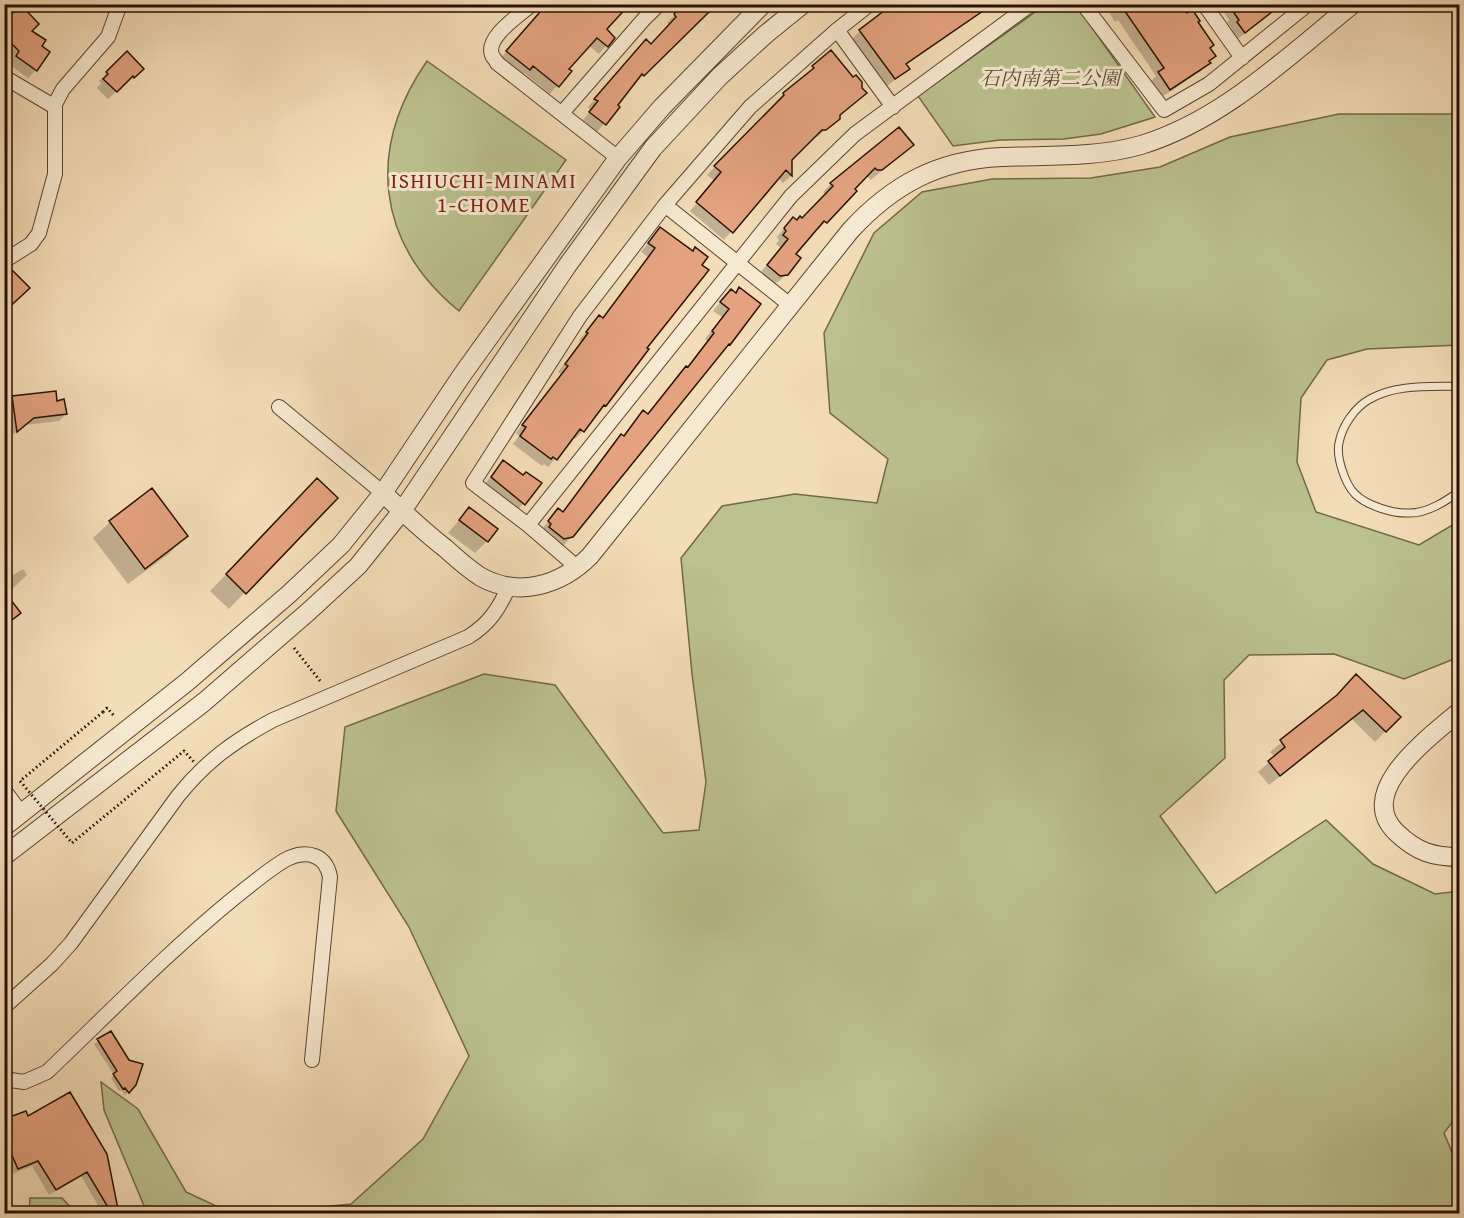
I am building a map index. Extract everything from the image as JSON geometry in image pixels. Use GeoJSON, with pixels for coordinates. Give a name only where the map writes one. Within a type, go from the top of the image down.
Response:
{"type":"FeatureCollection","features":[{"type":"Feature","properties":{"kind":"street"},"geometry":{"type":"LineString","coordinates":[[4,261],[31,243],[39,234],[55,169],[55,107],[63,89],[108,37],[120,4]]}},
{"type":"Feature","properties":{"kind":"street"},"geometry":{"type":"LineString","coordinates":[[532,4],[497,34],[491,44],[491,54],[497,63],[618,158]]}},
{"type":"Feature","properties":{"kind":"street"},"geometry":{"type":"LineString","coordinates":[[562,113],[659,4]]}},
{"type":"Feature","properties":{"kind":"street"},"geometry":{"type":"LineString","coordinates":[[4,827],[186,682],[290,594],[341,545],[383,493],[462,375],[618,158],[669,99],[763,4]]}},
{"type":"Feature","properties":{"kind":"street"},"geometry":{"type":"LineString","coordinates":[[4,856],[204,702],[358,566],[402,511],[567,266],[653,148],[720,76],[803,4]]}},
{"type":"Feature","properties":{"kind":"street"},"geometry":{"type":"LineString","coordinates":[[578,568],[528,525],[473,483],[580,316],[665,205],[750,107],[870,4]]}},
{"type":"Feature","properties":{"kind":"street"},"geometry":{"type":"LineString","coordinates":[[528,525],[791,196],[855,134],[1031,4]]}},
{"type":"Feature","properties":{"kind":"street"},"geometry":{"type":"LineString","coordinates":[[1083,4],[1164,110],[1209,84],[1308,4]]}},
{"type":"Feature","properties":{"kind":"street"},"geometry":{"type":"LineString","coordinates":[[1204,4],[1242,58]]}},
{"type":"Feature","properties":{"kind":"street"},"geometry":{"type":"LineString","coordinates":[[279,407],[481,577],[509,586],[539,586],[554,582],[578,568],[590,556],[790,305],[867,213],[885,196],[928,172],[951,164],[975,159],[1103,153],[1140,145],[1176,132],[1210,115],[1241,93],[1353,4]]}},
{"type":"Feature","properties":{"kind":"street"},"geometry":{"type":"LineString","coordinates":[[837,30],[893,107]]}},
{"type":"Feature","properties":{"kind":"street"},"geometry":{"type":"LineString","coordinates":[[4,76],[55,107]]}},
{"type":"Feature","properties":{"kind":"street"},"geometry":{"type":"LineString","coordinates":[[665,205],[790,305]]}},
{"type":"Feature","properties":{"kind":"street"},"geometry":{"type":"LineString","coordinates":[[4,1007],[52,964],[71,943],[178,796],[196,774],[219,753],[246,734],[273,720],[468,637],[494,617],[509,586]]}},
{"type":"Feature","properties":{"kind":"street"},"geometry":{"type":"LineString","coordinates":[[1460,711],[1421,745],[1397,770],[1386,790],[1384,810],[1388,825],[1411,846],[1437,856],[1460,857]]}},
{"type":"Feature","properties":{"kind":"street"},"geometry":{"type":"LineString","coordinates":[[4,790],[22,814]]}},
{"type":"Feature","properties":{"kind":"street"},"geometry":{"type":"LineString","coordinates":[[4,1079],[24,1082],[47,1072],[204,923],[288,858],[306,854],[319,857],[328,865],[330,877],[312,1060]]}},
{"type":"Feature","properties":{"kind":"lane"},"geometry":{"type":"LineString","coordinates":[[1460,386],[1399,389],[1369,399],[1350,416],[1339,443],[1342,472],[1355,494],[1383,510],[1411,514],[1442,504],[1460,491]]}},
{"type":"Feature","properties":{"kind":"path"},"geometry":{"type":"LineString","coordinates":[[294,648],[316,676]]}},
{"type":"Feature","properties":{"kind":"path"},"geometry":{"type":"LineString","coordinates":[[115,717],[108,708],[20,781],[72,843],[184,751],[194,762]]}},
{"type":"Feature","properties":{"kind":"green space","name":"石内南第二公園"},"geometry":{"type":"Polygon","coordinates":[[[1045,5],[1076,5],[1155,117],[1101,134],[1064,139],[1000,140],[953,146],[918,96],[1045,5]]]}},
{"type":"Feature","properties":{"kind":"green space"},"geometry":{"type":"Polygon","coordinates":[[[427,61],[566,160],[459,311],[431,284],[410,256],[396,225],[389,194],[388,161],[395,128],[407,94],[427,61]]]}},
{"type":"Feature","properties":{"kind":"green space"},"geometry":{"type":"Polygon","coordinates":[[[1339,114],[1459,114],[1459,345],[1367,349],[1327,360],[1301,398],[1297,462],[1316,512],[1419,545],[1459,521],[1459,657],[1404,679],[1334,654],[1249,655],[1224,680],[1225,758],[1160,816],[1216,893],[1326,820],[1373,864],[1435,894],[1459,891],[1459,1113],[1444,1133],[1459,1169],[1459,1213],[260,1213],[351,1204],[423,1139],[469,1056],[409,927],[336,811],[345,727],[484,674],[555,685],[663,833],[699,830],[706,782],[692,674],[681,558],[722,506],[795,494],[877,503],[888,459],[830,413],[824,333],[874,233],[922,192],[992,179],[1091,178],[1160,167],[1230,137],[1339,114]]]}},
{"type":"Feature","properties":{"kind":"green space"},"geometry":{"type":"Polygon","coordinates":[[[101,1082],[138,1109],[186,1192],[231,1213],[147,1213],[104,1110],[101,1082]]]}},
{"type":"Feature","properties":{"kind":"green space"},"geometry":{"type":"Polygon","coordinates":[[[30,1198],[62,1198],[76,1213],[29,1213],[30,1198]]]}},
{"type":"Feature","properties":{"kind":"building"},"geometry":{"type":"Polygon","coordinates":[[[547,4],[630,4],[607,29],[615,38],[608,47],[597,38],[569,69],[572,71],[559,87],[533,66],[530,70],[506,51],[547,4]]]}},
{"type":"Feature","properties":{"kind":"building"},"geometry":{"type":"Polygon","coordinates":[[[683,4],[701,4],[709,12],[644,76],[642,74],[606,125],[589,112],[598,101],[594,99],[646,39],[651,44],[676,17],[674,14],[683,4]]]}},
{"type":"Feature","properties":{"kind":"building"},"geometry":{"type":"Polygon","coordinates":[[[893,4],[993,4],[906,64],[910,69],[895,79],[859,30],[893,4]]]}},
{"type":"Feature","properties":{"kind":"building"},"geometry":{"type":"Polygon","coordinates":[[[1120,4],[1181,4],[1187,13],[1192,9],[1214,45],[1210,48],[1216,56],[1209,61],[1211,63],[1170,90],[1158,72],[1164,68],[1120,4]]]}},
{"type":"Feature","properties":{"kind":"building"},"geometry":{"type":"Polygon","coordinates":[[[1246,4],[1282,4],[1245,33],[1234,13],[1246,4]]]}},
{"type":"Feature","properties":{"kind":"building"},"geometry":{"type":"Polygon","coordinates":[[[21,5],[39,24],[32,31],[46,40],[42,46],[50,52],[37,71],[16,56],[19,51],[4,36],[4,21],[21,5]]]}},
{"type":"Feature","properties":{"kind":"building"},"geometry":{"type":"Polygon","coordinates":[[[831,50],[853,77],[856,75],[862,82],[862,88],[867,93],[840,115],[840,119],[826,130],[822,130],[792,160],[792,176],[786,170],[733,233],[696,202],[721,172],[714,166],[784,95],[783,93],[814,68],[812,66],[831,50]]]}},
{"type":"Feature","properties":{"kind":"building"},"geometry":{"type":"Polygon","coordinates":[[[127,51],[144,69],[134,78],[133,76],[117,92],[103,79],[108,74],[106,72],[127,51]]]}},
{"type":"Feature","properties":{"kind":"building"},"geometry":{"type":"Polygon","coordinates":[[[899,127],[914,145],[882,170],[875,168],[855,189],[857,191],[827,223],[824,221],[796,254],[801,258],[788,275],[780,276],[767,265],[788,239],[783,235],[786,231],[784,228],[793,217],[797,220],[800,216],[802,218],[833,186],[830,183],[899,127]]]}},
{"type":"Feature","properties":{"kind":"building"},"geometry":{"type":"Polygon","coordinates":[[[660,227],[693,251],[695,247],[708,257],[702,265],[709,270],[647,348],[649,349],[606,406],[604,405],[584,432],[580,429],[557,460],[553,457],[551,459],[520,436],[526,427],[522,425],[568,366],[565,364],[588,333],[586,332],[599,315],[603,318],[655,248],[648,243],[660,227]]]}},
{"type":"Feature","properties":{"kind":"building"},"geometry":{"type":"Polygon","coordinates":[[[10,268],[30,288],[4,312],[4,270],[10,268]]]}},
{"type":"Feature","properties":{"kind":"building"},"geometry":{"type":"Polygon","coordinates":[[[739,287],[761,304],[573,537],[564,539],[549,527],[551,524],[548,521],[558,508],[563,512],[621,434],[624,436],[643,410],[648,414],[686,366],[688,367],[729,309],[720,302],[731,289],[736,293],[739,287]]]}},
{"type":"Feature","properties":{"kind":"building"},"geometry":{"type":"Polygon","coordinates":[[[56,391],[57,401],[64,399],[67,414],[34,418],[17,432],[12,396],[56,391]]]}},
{"type":"Feature","properties":{"kind":"building"},"geometry":{"type":"Polygon","coordinates":[[[503,460],[523,475],[526,472],[542,483],[525,505],[491,477],[503,460]]]}},
{"type":"Feature","properties":{"kind":"building"},"geometry":{"type":"Polygon","coordinates":[[[317,478],[338,498],[246,594],[226,574],[317,478]]]}},
{"type":"Feature","properties":{"kind":"building"},"geometry":{"type":"Polygon","coordinates":[[[152,488],[188,536],[145,569],[109,521],[152,488]]]}},
{"type":"Feature","properties":{"kind":"building"},"geometry":{"type":"Polygon","coordinates":[[[469,507],[498,529],[488,542],[459,520],[469,507]]]}},
{"type":"Feature","properties":{"kind":"building"},"geometry":{"type":"Polygon","coordinates":[[[4,591],[21,613],[4,626],[4,591]]]}},
{"type":"Feature","properties":{"kind":"building"},"geometry":{"type":"Polygon","coordinates":[[[1356,674],[1401,717],[1386,732],[1363,710],[1280,776],[1268,761],[1285,747],[1280,740],[1337,695],[1356,674]]]}},
{"type":"Feature","properties":{"kind":"building"},"geometry":{"type":"Polygon","coordinates":[[[111,1031],[129,1060],[143,1064],[136,1085],[129,1093],[125,1088],[123,1089],[113,1074],[117,1071],[97,1039],[111,1031]]]}},
{"type":"Feature","properties":{"kind":"building"},"geometry":{"type":"Polygon","coordinates":[[[70,1092],[107,1154],[119,1214],[112,1214],[87,1172],[56,1190],[38,1161],[18,1169],[4,1137],[4,1119],[26,1111],[28,1116],[70,1092]]]}},
{"type":"Feature","properties":{"kind":"district","name":"ISHIUCHI-MINAMI 1-CHOME"},"geometry":{"type":"Point","coordinates":[484,193]}}]}
